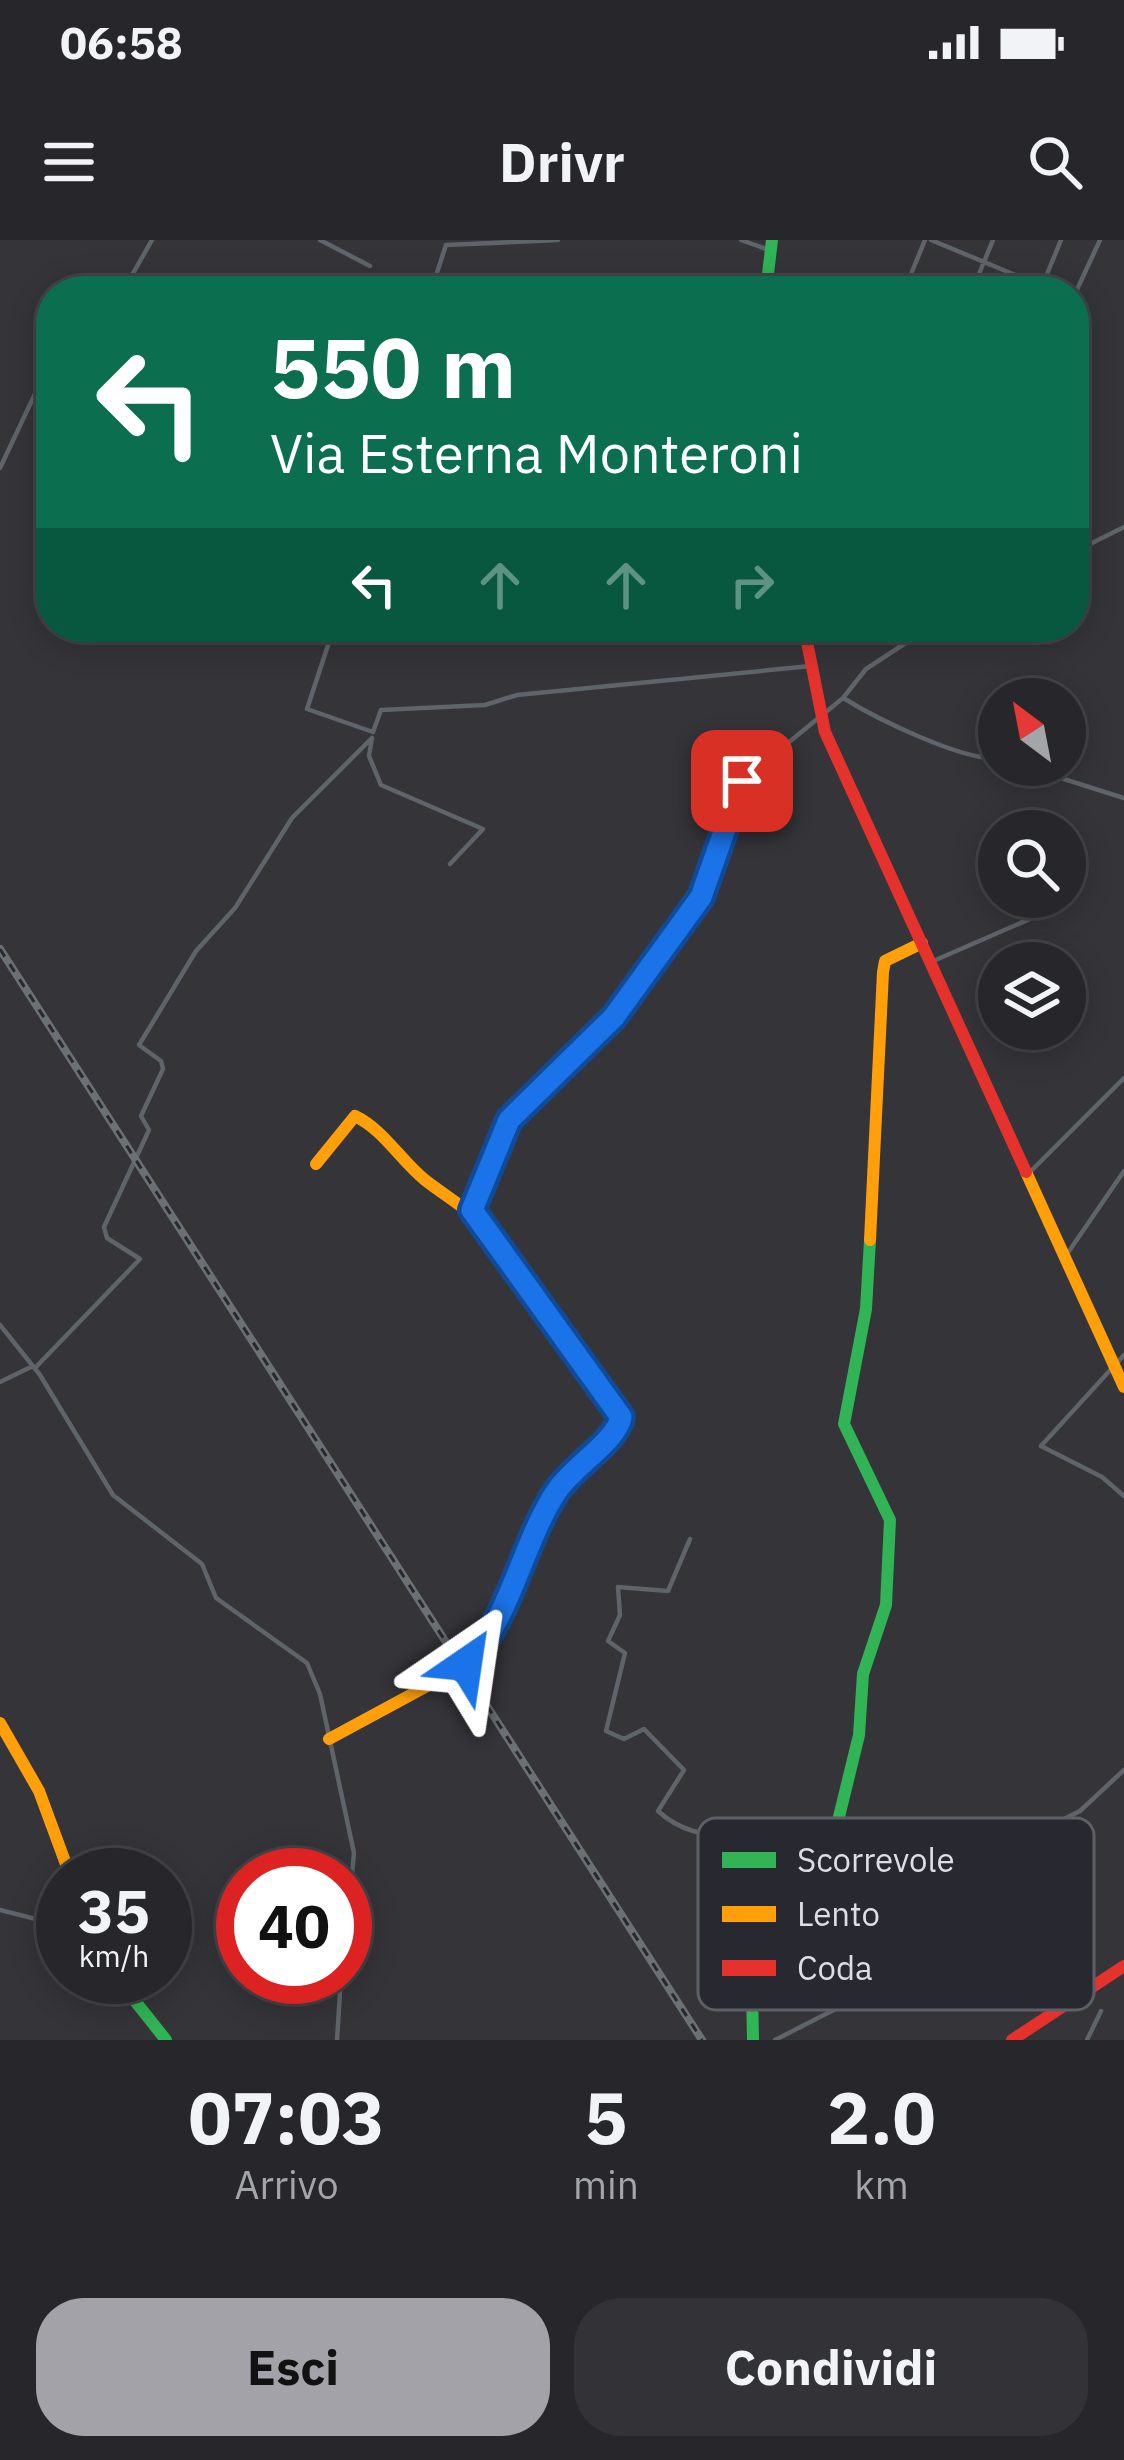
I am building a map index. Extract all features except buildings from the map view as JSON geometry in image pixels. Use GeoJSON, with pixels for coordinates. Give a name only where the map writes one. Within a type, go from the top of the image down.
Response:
{"type":"FeatureCollection","features":[{"type":"Feature","properties":{"kind":"street"},"geometry":{"type":"LineString","coordinates":[[132,276],[152,240]]}},
{"type":"Feature","properties":{"kind":"street"},"geometry":{"type":"LineString","coordinates":[[320,240],[370,266]]}},
{"type":"Feature","properties":{"kind":"street"},"geometry":{"type":"LineString","coordinates":[[436,276],[446,245],[558,240]]}},
{"type":"Feature","properties":{"kind":"street"},"geometry":{"type":"LineString","coordinates":[[741,240],[771,245],[768,276]]}},
{"type":"Feature","properties":{"kind":"street"},"geometry":{"type":"LineString","coordinates":[[911,276],[928,240],[1014,276]]}},
{"type":"Feature","properties":{"kind":"street"},"geometry":{"type":"LineString","coordinates":[[978,276],[993,240]]}},
{"type":"Feature","properties":{"kind":"street"},"geometry":{"type":"LineString","coordinates":[[1046,276],[1061,240]]}},
{"type":"Feature","properties":{"kind":"street"},"geometry":{"type":"LineString","coordinates":[[1083,276],[1100,240]]}},
{"type":"Feature","properties":{"kind":"street"},"geometry":{"type":"LineString","coordinates":[[0,468],[36,385]]}},
{"type":"Feature","properties":{"kind":"street"},"geometry":{"type":"LineString","coordinates":[[1089,544],[1124,527]]}},
{"type":"Feature","properties":{"kind":"street"},"geometry":{"type":"LineString","coordinates":[[329,642],[308,709],[372,735]]}},
{"type":"Feature","properties":{"kind":"street"},"geometry":{"type":"LineString","coordinates":[[807,642],[820,716],[1065,1257],[1119,1361],[1124,1388]]}},
{"type":"Feature","properties":{"kind":"street"},"geometry":{"type":"LineString","coordinates":[[472,1210],[509,1120],[614,1017],[701,897],[739,784],[843,698],[866,669],[907,642]]}},
{"type":"Feature","properties":{"kind":"street"},"geometry":{"type":"LineString","coordinates":[[450,864],[483,829],[381,784],[369,755],[381,710],[485,705],[517,695],[811,666]]}},
{"type":"Feature","properties":{"kind":"street"},"geometry":{"type":"LineString","coordinates":[[843,698],[890,724],[978,759]]}},
{"type":"Feature","properties":{"kind":"street"},"geometry":{"type":"LineString","coordinates":[[0,1382],[34,1367],[140,1259],[107,1238],[104,1227],[149,1130],[141,1116],[163,1069],[139,1045],[196,951],[235,908],[292,818],[372,735]]}},
{"type":"Feature","properties":{"kind":"street"},"geometry":{"type":"LineString","coordinates":[[1086,786],[1124,798]]}},
{"type":"Feature","properties":{"kind":"street"},"geometry":{"type":"LineString","coordinates":[[931,962],[1032,918]]}},
{"type":"Feature","properties":{"kind":"street"},"geometry":{"type":"LineString","coordinates":[[839,1818],[859,1735],[862,1674],[886,1605],[892,1534],[844,1424],[868,1285],[880,996],[885,962],[922,943]]}},
{"type":"Feature","properties":{"kind":"street"},"geometry":{"type":"LineString","coordinates":[[1028,1175],[1124,1078]]}},
{"type":"Feature","properties":{"kind":"street"},"geometry":{"type":"LineString","coordinates":[[316,1164],[360,1116],[424,1179],[472,1210],[617,1410],[620,1425],[555,1494],[476,1654],[328,1739]]}},
{"type":"Feature","properties":{"kind":"street"},"geometry":{"type":"LineString","coordinates":[[1065,1257],[1124,1171]]}},
{"type":"Feature","properties":{"kind":"street"},"geometry":{"type":"LineString","coordinates":[[0,1324],[34,1367],[113,1495],[202,1564],[216,1598],[299,1653],[320,1694],[353,1848]]}},
{"type":"Feature","properties":{"kind":"street"},"geometry":{"type":"LineString","coordinates":[[1119,1361],[1041,1446],[1102,1477],[1124,1496]]}},
{"type":"Feature","properties":{"kind":"street"},"geometry":{"type":"LineString","coordinates":[[690,1538],[670,1589],[618,1587],[620,1615],[608,1641],[625,1653],[605,1731],[624,1739],[644,1730],[684,1770],[658,1811],[698,1834]]}},
{"type":"Feature","properties":{"kind":"street"},"geometry":{"type":"LineString","coordinates":[[0,1723],[38,1791],[60,1848]]}},
{"type":"Feature","properties":{"kind":"street"},"geometry":{"type":"LineString","coordinates":[[1065,1818],[1081,1810],[1124,1770]]}},
{"type":"Feature","properties":{"kind":"street"},"geometry":{"type":"LineString","coordinates":[[0,1910],[36,1919]]}},
{"type":"Feature","properties":{"kind":"street"},"geometry":{"type":"LineString","coordinates":[[1094,1986],[1124,1966]]}},
{"type":"Feature","properties":{"kind":"street"},"geometry":{"type":"LineString","coordinates":[[137,2004],[166,2040]]}},
{"type":"Feature","properties":{"kind":"street"},"geometry":{"type":"LineString","coordinates":[[337,2040],[339,2004]]}},
{"type":"Feature","properties":{"kind":"street"},"geometry":{"type":"LineString","coordinates":[[752,2010],[753,2040]]}},
{"type":"Feature","properties":{"kind":"street"},"geometry":{"type":"LineString","coordinates":[[775,2040],[830,2010]]}},
{"type":"Feature","properties":{"kind":"street"},"geometry":{"type":"LineString","coordinates":[[1012,2040],[1057,2010]]}},
{"type":"Feature","properties":{"kind":"street"},"geometry":{"type":"LineString","coordinates":[[1087,2040],[1101,2011]]}},
{"type":"Feature","properties":{"kind":"railway"},"geometry":{"type":"LineString","coordinates":[[0,949],[702,2040]]}},
{"type":"Feature","properties":{"kind":"traffic: fast"},"geometry":{"type":"LineString","coordinates":[[768,276],[772,240]]}},
{"type":"Feature","properties":{"kind":"traffic: fast"},"geometry":{"type":"LineString","coordinates":[[839,1818],[859,1735],[863,1674],[886,1605],[890,1520],[844,1424],[866,1309],[870,1240]]}},
{"type":"Feature","properties":{"kind":"traffic: fast"},"geometry":{"type":"LineString","coordinates":[[137,2004],[166,2040]]}},
{"type":"Feature","properties":{"kind":"traffic: fast"},"geometry":{"type":"LineString","coordinates":[[752,2010],[753,2040]]}},
{"type":"Feature","properties":{"kind":"traffic: slow"},"geometry":{"type":"LineString","coordinates":[[870,1240],[883,972],[885,961],[922,943]]}},
{"type":"Feature","properties":{"kind":"traffic: slow"},"geometry":{"type":"LineString","coordinates":[[316,1164],[355,1116],[375,1129],[416,1172],[493,1236],[621,1417],[611,1436],[555,1493],[476,1654],[466,1665],[329,1739]]}},
{"type":"Feature","properties":{"kind":"traffic: slow"},"geometry":{"type":"LineString","coordinates":[[1026,1172],[1124,1387]]}},
{"type":"Feature","properties":{"kind":"traffic: slow"},"geometry":{"type":"LineString","coordinates":[[0,1723],[39,1791],[60,1848]]}},
{"type":"Feature","properties":{"kind":"traffic: jam"},"geometry":{"type":"LineString","coordinates":[[807,642],[825,732],[1026,1172]]}},
{"type":"Feature","properties":{"kind":"traffic: jam"},"geometry":{"type":"LineString","coordinates":[[1094,1986],[1124,1966]]}},
{"type":"Feature","properties":{"kind":"traffic: jam"},"geometry":{"type":"LineString","coordinates":[[1012,2040],[1057,2010]]}},
{"type":"Feature","properties":{"kind":"route"},"geometry":{"type":"LineString","coordinates":[[466,1664],[514,1583],[555,1494],[591,1450],[615,1434],[621,1417],[510,1265],[497,1238],[472,1210],[509,1120],[623,1007],[659,949],[701,897],[736,787],[742,781]]}}]}
